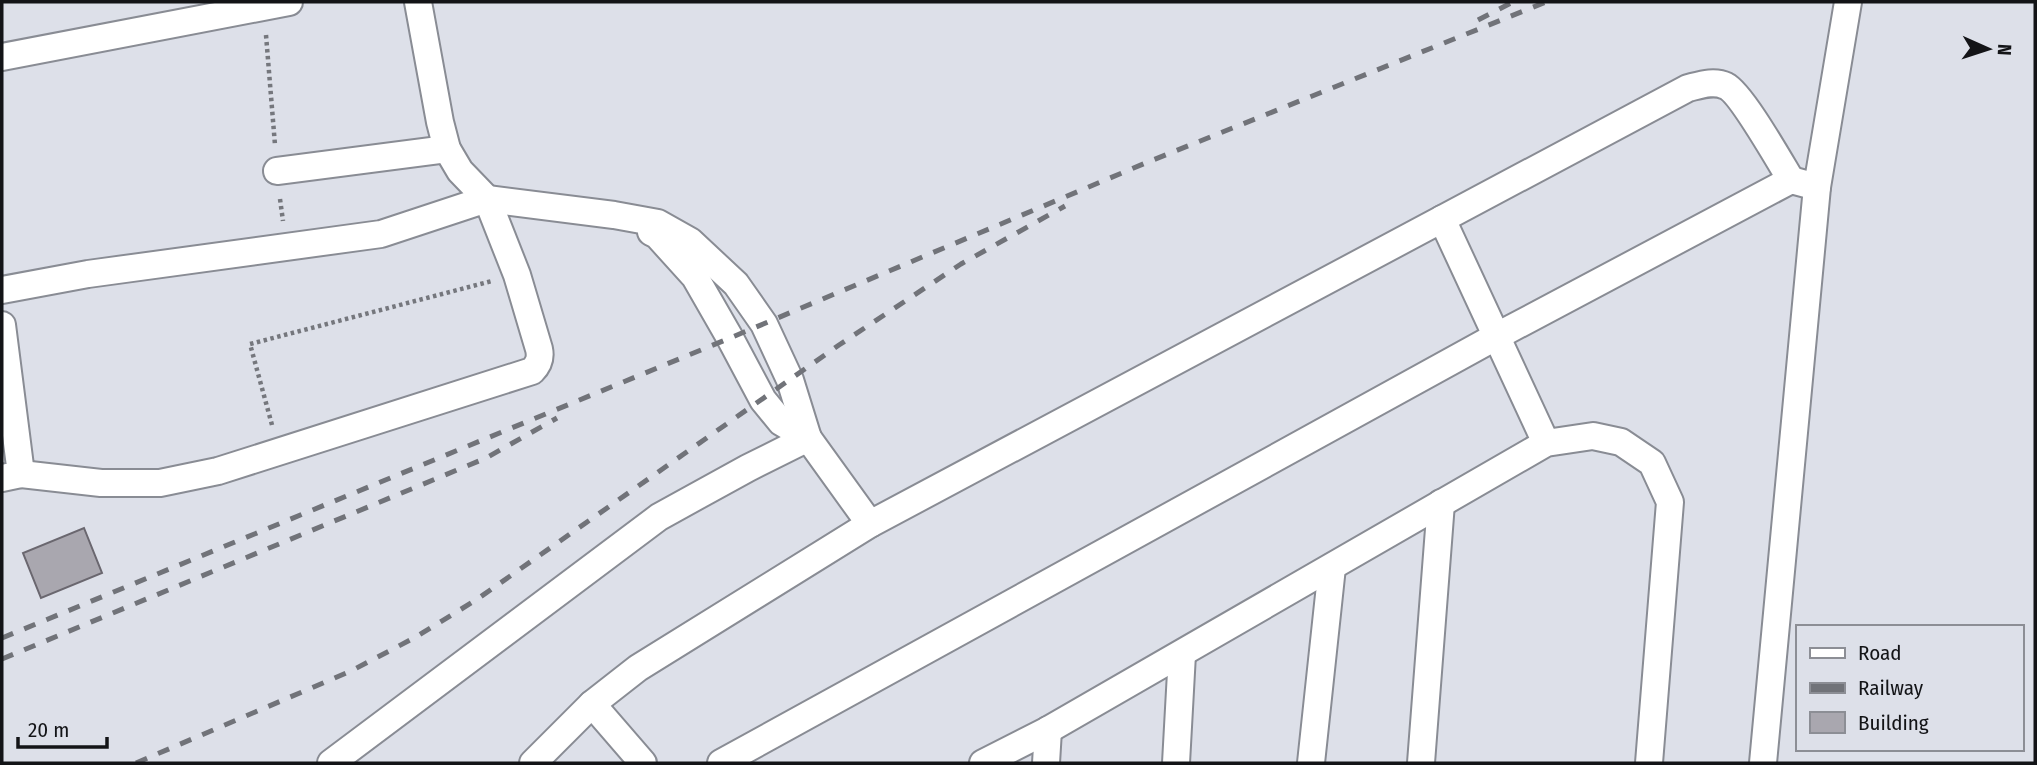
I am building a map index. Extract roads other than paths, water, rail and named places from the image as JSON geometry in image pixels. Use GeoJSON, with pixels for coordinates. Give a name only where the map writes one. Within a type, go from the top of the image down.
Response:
{"type":"FeatureCollection","features":[{"type":"Feature","properties":{"kind":"street"},"geometry":{"type":"LineString","coordinates":[[2,325],[11,476],[101,483],[160,483],[218,471],[532,371],[541,355],[517,275],[487,200],[460,171],[447,149],[418,2]]}},
{"type":"Feature","properties":{"kind":"street"},"geometry":{"type":"LineString","coordinates":[[1763,763],[1817,187],[1848,2]]}},
{"type":"Feature","properties":{"kind":"street"},"geometry":{"type":"LineString","coordinates":[[2,57],[276,4]]}},
{"type":"Feature","properties":{"kind":"street"},"geometry":{"type":"LineString","coordinates":[[533,763],[592,704],[638,668],[870,524],[1688,88],[1707,83],[1726,86],[1740,99],[1791,180],[1817,187]]}},
{"type":"Feature","properties":{"kind":"street"},"geometry":{"type":"LineString","coordinates":[[277,170],[447,149]]}},
{"type":"Feature","properties":{"kind":"street"},"geometry":{"type":"LineString","coordinates":[[721,763],[1497,336],[1791,180]]}},
{"type":"Feature","properties":{"kind":"street"},"geometry":{"type":"LineString","coordinates":[[2,290],[88,274],[381,234],[487,200],[658,223],[690,241],[736,284],[764,324],[790,380],[808,438],[870,524]]}},
{"type":"Feature","properties":{"kind":"street"},"geometry":{"type":"LineString","coordinates":[[614,215],[657,235],[676,254],[695,277],[710,302],[763,400],[781,422],[808,438]]}},
{"type":"Feature","properties":{"kind":"street"},"geometry":{"type":"LineString","coordinates":[[1442,219],[1546,443]]}},
{"type":"Feature","properties":{"kind":"street"},"geometry":{"type":"LineString","coordinates":[[983,763],[1048,730],[1546,443],[1593,436],[1620,442],[1653,463],[1670,502],[1649,763]]}},
{"type":"Feature","properties":{"kind":"street"},"geometry":{"type":"LineString","coordinates":[[331,763],[659,517],[808,438]]}},
{"type":"Feature","properties":{"kind":"street"},"geometry":{"type":"LineString","coordinates":[[1422,763],[1441,503]]}},
{"type":"Feature","properties":{"kind":"street"},"geometry":{"type":"LineString","coordinates":[[1311,763],[1332,567]]}},
{"type":"Feature","properties":{"kind":"street"},"geometry":{"type":"LineString","coordinates":[[1176,763],[1182,653]]}},
{"type":"Feature","properties":{"kind":"street"},"geometry":{"type":"LineString","coordinates":[[592,704],[643,763]]}},
{"type":"Feature","properties":{"kind":"street"},"geometry":{"type":"LineString","coordinates":[[1046,763],[1048,730]]}},
{"type":"Feature","properties":{"kind":"railway"},"geometry":{"type":"LineString","coordinates":[[1478,20],[1513,2]]}},
{"type":"Feature","properties":{"kind":"railway"},"geometry":{"type":"LineString","coordinates":[[2,638],[730,338],[1148,162],[1546,2]]}},
{"type":"Feature","properties":{"kind":"railway"},"geometry":{"type":"LineString","coordinates":[[136,763],[351,671],[414,638],[476,600],[839,345],[961,264],[1065,206]]}},
{"type":"Feature","properties":{"kind":"railway"},"geometry":{"type":"LineString","coordinates":[[2,659],[486,458],[557,418]]}}]}
